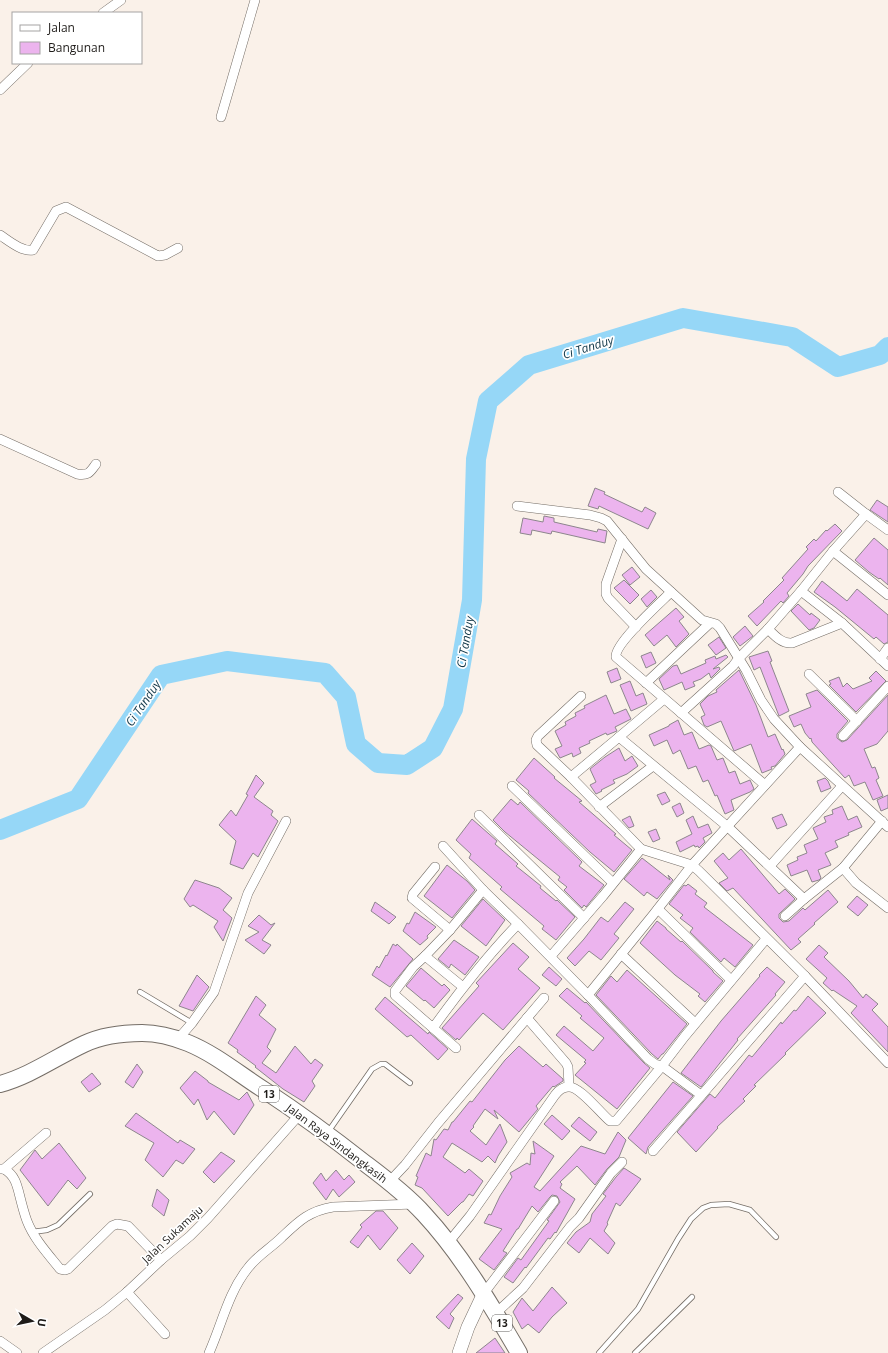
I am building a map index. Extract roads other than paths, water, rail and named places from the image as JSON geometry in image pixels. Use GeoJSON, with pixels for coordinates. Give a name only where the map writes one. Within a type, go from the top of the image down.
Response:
{"type":"FeatureCollection","features":[{"type":"Feature","properties":{"kind":"highway","name":"Jalan Raya Sindangkasih"},"geometry":{"type":"LineString","coordinates":[[0,1084],[34,1070],[98,1039],[126,1034],[143,1033],[161,1035],[178,1039],[190,1044],[220,1061],[300,1114],[389,1182],[414,1204],[448,1243],[484,1293],[520,1353]]}},
{"type":"Feature","properties":{"kind":"main road"},"geometry":{"type":"LineString","coordinates":[[459,1353],[468,1327],[484,1293]]}},
{"type":"Feature","properties":{"kind":"street"},"geometry":{"type":"LineString","coordinates":[[104,12],[121,0]]}},
{"type":"Feature","properties":{"kind":"street"},"geometry":{"type":"LineString","coordinates":[[221,117],[255,0]]}},
{"type":"Feature","properties":{"kind":"street"},"geometry":{"type":"LineString","coordinates":[[0,90],[27,64]]}},
{"type":"Feature","properties":{"kind":"street"},"geometry":{"type":"LineString","coordinates":[[0,235],[23,249],[28,251],[33,250],[56,211],[66,207],[158,256],[164,255],[178,248]]}},
{"type":"Feature","properties":{"kind":"street"},"geometry":{"type":"LineString","coordinates":[[0,439],[77,474],[89,474],[96,464]]}},
{"type":"Feature","properties":{"kind":"street"},"geometry":{"type":"LineString","coordinates":[[838,492],[888,530]]}},
{"type":"Feature","properties":{"kind":"street"},"geometry":{"type":"LineString","coordinates":[[517,506],[595,516],[607,522],[646,569],[702,620],[716,624],[720,628],[739,658],[767,710],[800,747],[885,824],[843,868],[785,916]]}},
{"type":"Feature","properties":{"kind":"street"},"geometry":{"type":"LineString","coordinates":[[680,713],[729,670],[739,658],[768,630],[833,551],[866,514]]}},
{"type":"Feature","properties":{"kind":"street"},"geometry":{"type":"LineString","coordinates":[[622,539],[605,590],[608,598],[636,627]]}},
{"type":"Feature","properties":{"kind":"street"},"geometry":{"type":"LineString","coordinates":[[833,551],[888,596]]}},
{"type":"Feature","properties":{"kind":"street"},"geometry":{"type":"LineString","coordinates":[[801,591],[842,623],[888,666]]}},
{"type":"Feature","properties":{"kind":"street"},"geometry":{"type":"LineString","coordinates":[[671,592],[636,627],[617,650],[616,657],[765,785]]}},
{"type":"Feature","properties":{"kind":"street"},"geometry":{"type":"LineString","coordinates":[[646,683],[710,623]]}},
{"type":"Feature","properties":{"kind":"street"},"geometry":{"type":"LineString","coordinates":[[768,630],[787,644],[792,644],[842,623]]}},
{"type":"Feature","properties":{"kind":"street"},"geometry":{"type":"LineString","coordinates":[[880,659],[888,648]]}},
{"type":"Feature","properties":{"kind":"street"},"geometry":{"type":"LineString","coordinates":[[810,674],[856,721]]}},
{"type":"Feature","properties":{"kind":"street"},"geometry":{"type":"LineString","coordinates":[[843,736],[888,686]]}},
{"type":"Feature","properties":{"kind":"street"},"geometry":{"type":"LineString","coordinates":[[581,696],[538,736],[536,740],[537,745],[571,777],[641,849],[692,865],[804,976],[888,1063]]}},
{"type":"Feature","properties":{"kind":"street"},"geometry":{"type":"LineString","coordinates":[[571,777],[664,699]]}},
{"type":"Feature","properties":{"kind":"street"},"geometry":{"type":"LineString","coordinates":[[619,737],[728,826],[804,899]]}},
{"type":"Feature","properties":{"kind":"street"},"geometry":{"type":"LineString","coordinates":[[588,995],[692,865],[800,747]]}},
{"type":"Feature","properties":{"kind":"street"},"geometry":{"type":"LineString","coordinates":[[599,806],[653,766]]}},
{"type":"Feature","properties":{"kind":"street"},"geometry":{"type":"LineString","coordinates":[[512,786],[613,883]]}},
{"type":"Feature","properties":{"kind":"street"},"geometry":{"type":"LineString","coordinates":[[770,866],[842,786]]}},
{"type":"Feature","properties":{"kind":"street"},"geometry":{"type":"LineString","coordinates":[[479,815],[584,918]]}},
{"type":"Feature","properties":{"kind":"street"},"geometry":{"type":"LineString","coordinates":[[178,1039],[192,1023],[214,992],[248,892],[286,821]]}},
{"type":"Feature","properties":{"kind":"street"},"geometry":{"type":"LineString","coordinates":[[443,846],[484,890],[551,956],[648,1059],[655,1064],[662,1066],[701,1095]]}},
{"type":"Feature","properties":{"kind":"street"},"geometry":{"type":"LineString","coordinates":[[551,956],[641,849]]}},
{"type":"Feature","properties":{"kind":"street"},"geometry":{"type":"LineString","coordinates":[[435,867],[412,894],[412,898],[450,930]]}},
{"type":"Feature","properties":{"kind":"street"},"geometry":{"type":"LineString","coordinates":[[843,868],[856,882],[885,905],[888,895]]}},
{"type":"Feature","properties":{"kind":"street"},"geometry":{"type":"LineString","coordinates":[[456,1048],[395,995],[395,991],[413,967],[450,930],[484,890]]}},
{"type":"Feature","properties":{"kind":"street"},"geometry":{"type":"LineString","coordinates":[[658,909],[732,980]]}},
{"type":"Feature","properties":{"kind":"street"},"geometry":{"type":"LineString","coordinates":[[433,1028],[463,987],[499,943],[518,924]]}},
{"type":"Feature","properties":{"kind":"street"},"geometry":{"type":"LineString","coordinates":[[569,1086],[579,1091],[610,1122],[614,1122],[662,1066],[695,1023],[766,938]]}},
{"type":"Feature","properties":{"kind":"street"},"geometry":{"type":"LineString","coordinates":[[621,954],[695,1023]]}},
{"type":"Feature","properties":{"kind":"street"},"geometry":{"type":"LineString","coordinates":[[425,956],[463,987]]}},
{"type":"Feature","properties":{"kind":"street"},"geometry":{"type":"LineString","coordinates":[[653,1151],[804,976]]}},
{"type":"Feature","properties":{"kind":"street"},"geometry":{"type":"LineString","coordinates":[[389,1182],[405,1165],[438,1123],[544,998]]}},
{"type":"Feature","properties":{"kind":"street"},"geometry":{"type":"LineString","coordinates":[[527,1018],[566,1063],[568,1067],[569,1086]]}},
{"type":"Feature","properties":{"kind":"street"},"geometry":{"type":"LineString","coordinates":[[448,1243],[470,1216],[555,1095],[559,1091],[569,1086]]}},
{"type":"Feature","properties":{"kind":"street","name":"Jalan Sukamaju"},"geometry":{"type":"LineString","coordinates":[[43,1353],[105,1310],[190,1236],[208,1218],[300,1114]]}},
{"type":"Feature","properties":{"kind":"street"},"geometry":{"type":"LineString","coordinates":[[46,1133],[2,1169],[10,1173],[15,1180],[27,1222],[32,1232],[60,1269],[68,1269],[112,1226],[117,1224],[128,1226],[161,1260]]}},
{"type":"Feature","properties":{"kind":"street"},"geometry":{"type":"LineString","coordinates":[[496,1313],[523,1288],[570,1227],[579,1218],[611,1173],[622,1162]]}},
{"type":"Feature","properties":{"kind":"street"},"geometry":{"type":"LineString","coordinates":[[484,1293],[554,1201]]}},
{"type":"Feature","properties":{"kind":"street"},"geometry":{"type":"LineString","coordinates":[[209,1353],[226,1309],[240,1279],[256,1259],[301,1219],[321,1209],[333,1207],[414,1204]]}},
{"type":"Feature","properties":{"kind":"street"},"geometry":{"type":"LineString","coordinates":[[127,1292],[165,1334]]}},
{"type":"Feature","properties":{"kind":"street"},"geometry":{"type":"LineString","coordinates":[[0,1341],[17,1353]]}},
{"type":"Feature","properties":{"kind":"lane"},"geometry":{"type":"LineString","coordinates":[[140,992],[192,1023]]}},
{"type":"Feature","properties":{"kind":"lane"},"geometry":{"type":"LineString","coordinates":[[328,1134],[372,1069],[376,1066],[385,1064],[410,1083]]}},
{"type":"Feature","properties":{"kind":"lane"},"geometry":{"type":"LineString","coordinates":[[32,1232],[47,1230],[58,1225],[90,1194]]}},
{"type":"Feature","properties":{"kind":"lane"},"geometry":{"type":"LineString","coordinates":[[599,1353],[638,1309],[678,1239],[691,1219],[703,1208],[711,1205],[729,1204],[750,1210],[776,1238]]}},
{"type":"Feature","properties":{"kind":"lane"},"geometry":{"type":"LineString","coordinates":[[635,1353],[692,1297]]}},
{"type":"Feature","properties":{"kind":"waterway","name":"Ci Tanduy"},"geometry":{"type":"LineString","coordinates":[[0,830],[78,799],[161,675],[227,661],[325,673],[346,697],[356,744],[378,763],[407,765],[433,748],[453,709],[472,600],[476,459],[488,401],[529,365],[683,318],[792,337],[838,367],[880,355],[888,347]]}}]}
